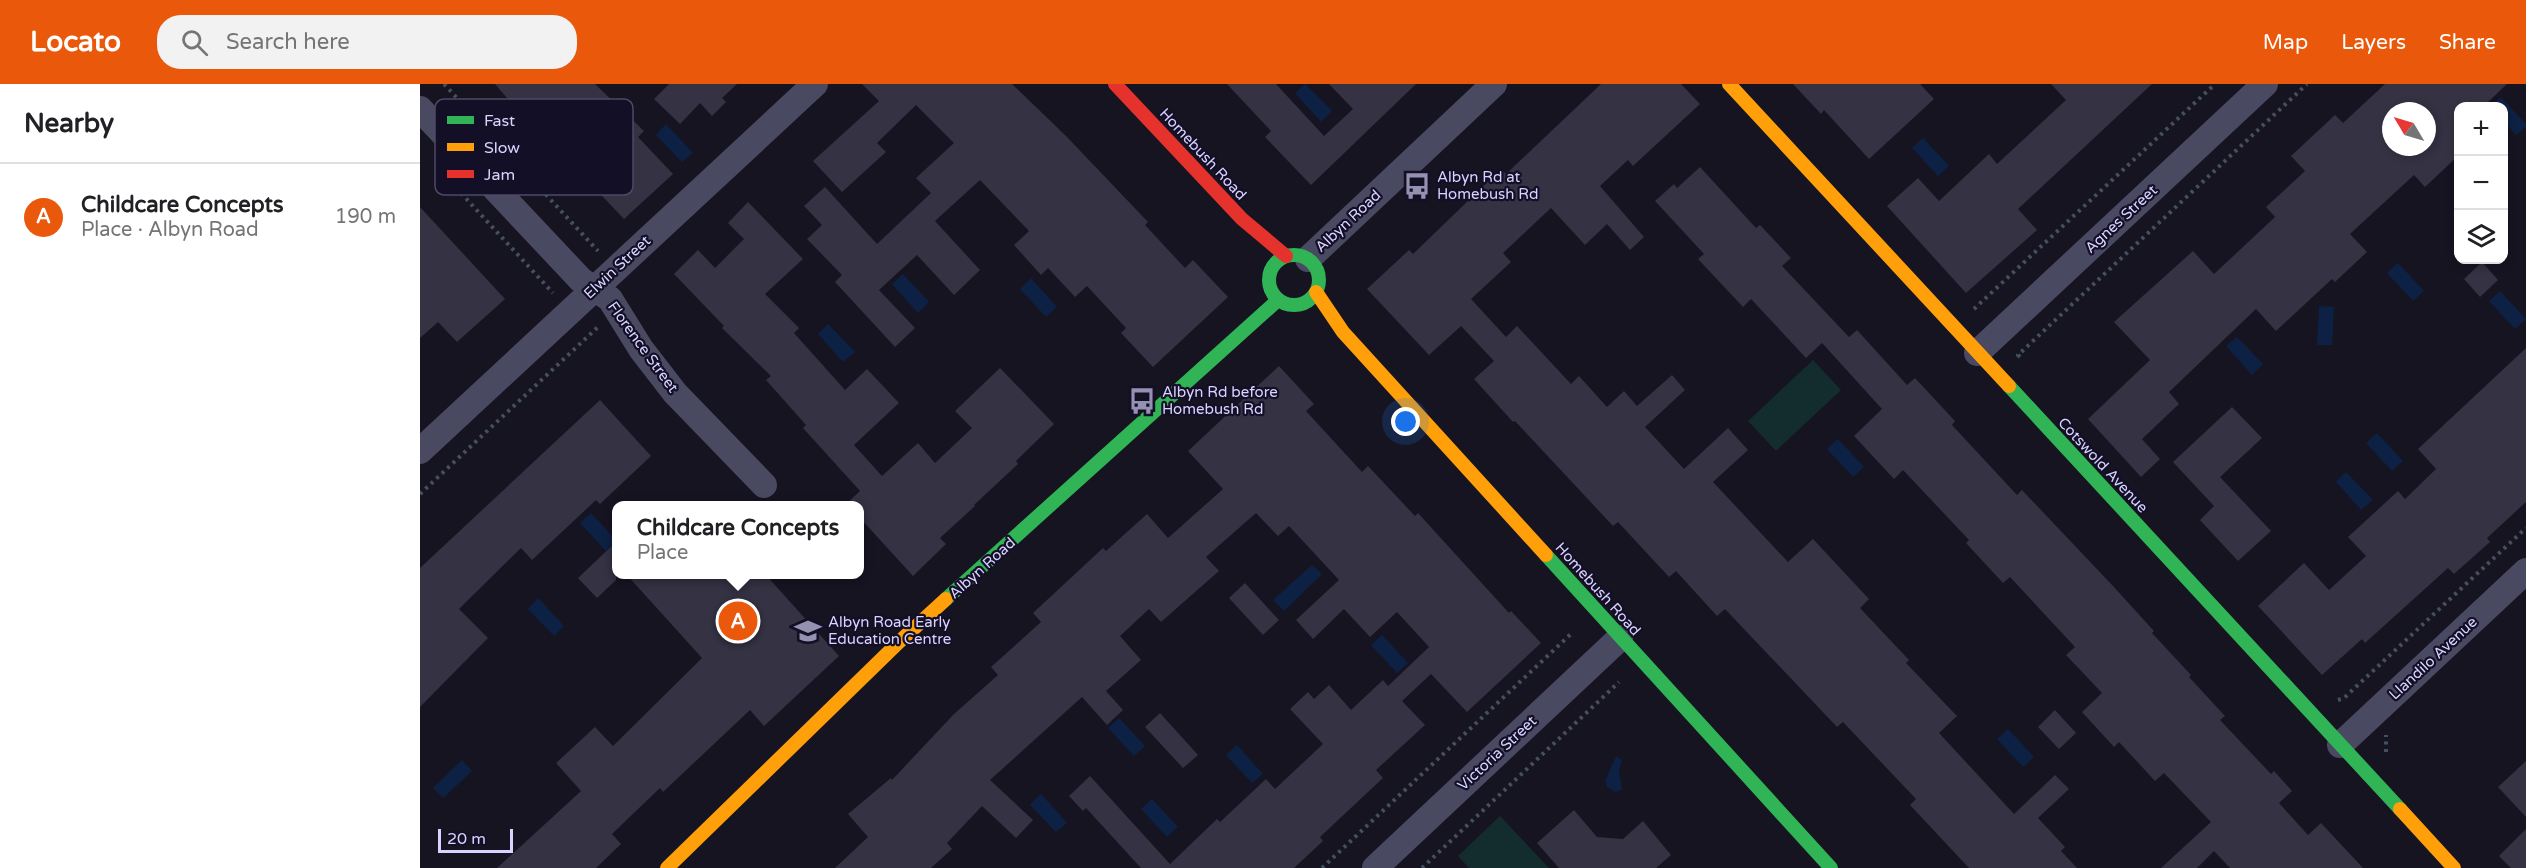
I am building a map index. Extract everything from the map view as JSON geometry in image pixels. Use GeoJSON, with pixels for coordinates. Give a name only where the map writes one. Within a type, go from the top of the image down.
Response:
{"type":"FeatureCollection","features":[{"type":"Feature","properties":{"kind":"street","name":"Elwin Street"},"geometry":{"type":"LineString","coordinates":[[420,451],[814,84]]}},
{"type":"Feature","properties":{"kind":"street","name":"Homebush Road"},"geometry":{"type":"LineString","coordinates":[[1115,84],[1242,219],[1272,267],[1269,282],[1278,300]]}},
{"type":"Feature","properties":{"kind":"street","name":"Albyn Road"},"geometry":{"type":"LineString","coordinates":[[1297,257],[1494,84]]}},
{"type":"Feature","properties":{"kind":"street","name":"Cotswold Avenue"},"geometry":{"type":"LineString","coordinates":[[1729,84],[2454,868]]}},
{"type":"Feature","properties":{"kind":"street","name":"Agnes Street"},"geometry":{"type":"LineString","coordinates":[[1977,353],[2265,84]]}},
{"type":"Feature","properties":{"kind":"street","name":"Florence Street"},"geometry":{"type":"LineString","coordinates":[[420,109],[435,125]]}},
{"type":"Feature","properties":{"kind":"street","name":"Florence Street"},"geometry":{"type":"LineString","coordinates":[[501,195],[581,280],[610,299],[641,349],[675,393],[764,485]]}},
{"type":"Feature","properties":{"kind":"street","name":"Homebush Road"},"geometry":{"type":"LineString","coordinates":[[1242,219],[1318,274],[1316,292],[1343,332],[1831,868]]}},
{"type":"Feature","properties":{"kind":"street"},"geometry":{"type":"LineString","coordinates":[[1272,267],[1297,257]]}},
{"type":"Feature","properties":{"kind":"street"},"geometry":{"type":"LineString","coordinates":[[1278,300],[1293,305],[1305,303],[1316,292]]}},
{"type":"Feature","properties":{"kind":"street","name":"Albyn Road"},"geometry":{"type":"LineString","coordinates":[[667,868],[899,642],[1278,300]]}},
{"type":"Feature","properties":{"kind":"street","name":"Homebush Road"},"geometry":{"type":"LineString","coordinates":[[1305,303],[1343,332]]}},
{"type":"Feature","properties":{"kind":"street","name":"Llandilo Avenue"},"geometry":{"type":"LineString","coordinates":[[2340,745],[2526,571]]}},
{"type":"Feature","properties":{"kind":"street","name":"Victoria Street"},"geometry":{"type":"LineString","coordinates":[[1375,868],[1620,638]]}},
{"type":"Feature","properties":{"kind":"path"},"geometry":{"type":"LineString","coordinates":[[444,84],[458,99]]}},
{"type":"Feature","properties":{"kind":"path"},"geometry":{"type":"LineString","coordinates":[[1965,302],[1973,310],[2215,84]]}},
{"type":"Feature","properties":{"kind":"path"},"geometry":{"type":"LineString","coordinates":[[2026,364],[2018,355],[2307,84]]}},
{"type":"Feature","properties":{"kind":"path"},"geometry":{"type":"LineString","coordinates":[[463,195],[554,293]]}},
{"type":"Feature","properties":{"kind":"path"},"geometry":{"type":"LineString","coordinates":[[546,195],[598,251]]}},
{"type":"Feature","properties":{"kind":"path"},"geometry":{"type":"LineString","coordinates":[[420,494],[604,321]]}},
{"type":"Feature","properties":{"kind":"path"},"geometry":{"type":"LineString","coordinates":[[2331,699],[2337,701],[2344,698],[2526,528]]}},
{"type":"Feature","properties":{"kind":"path"},"geometry":{"type":"LineString","coordinates":[[1322,868],[1573,633]]}},
{"type":"Feature","properties":{"kind":"path"},"geometry":{"type":"LineString","coordinates":[[1422,868],[1619,682]]}},
{"type":"Feature","properties":{"kind":"green space"},"geometry":{"type":"Polygon","coordinates":[[[1813,360],[1841,390],[1776,451],[1748,421],[1813,360]]]}},
{"type":"Feature","properties":{"kind":"green space"},"geometry":{"type":"Polygon","coordinates":[[[1500,816],[1549,868],[1469,868],[1458,856],[1500,816]]]}},
{"type":"Feature","properties":{"kind":"water"},"geometry":{"type":"Polygon","coordinates":[[[1305,84],[1332,111],[1321,122],[1295,93],[1305,84]]]}},
{"type":"Feature","properties":{"kind":"water"},"geometry":{"type":"Polygon","coordinates":[[[2501,97],[2506,102],[2495,102],[2501,97]]]}},
{"type":"Feature","properties":{"kind":"water"},"geometry":{"type":"Polygon","coordinates":[[[2508,105],[2526,124],[2526,127],[2516,135],[2508,126],[2508,105]]]}},
{"type":"Feature","properties":{"kind":"water"},"geometry":{"type":"Polygon","coordinates":[[[666,124],[693,153],[682,162],[656,135],[666,124]]]}},
{"type":"Feature","properties":{"kind":"water"},"geometry":{"type":"Polygon","coordinates":[[[1923,138],[1949,166],[1938,176],[1912,148],[1923,138]]]}},
{"type":"Feature","properties":{"kind":"water"},"geometry":{"type":"Polygon","coordinates":[[[2398,263],[2424,291],[2413,301],[2387,273],[2398,263]]]}},
{"type":"Feature","properties":{"kind":"water"},"geometry":{"type":"Polygon","coordinates":[[[903,274],[929,302],[918,313],[892,284],[903,274]]]}},
{"type":"Feature","properties":{"kind":"water"},"geometry":{"type":"Polygon","coordinates":[[[1031,278],[1057,307],[1046,317],[1020,289],[1031,278]]]}},
{"type":"Feature","properties":{"kind":"water"},"geometry":{"type":"Polygon","coordinates":[[[2500,291],[2526,319],[2515,329],[2489,301],[2500,291]]]}},
{"type":"Feature","properties":{"kind":"water"},"geometry":{"type":"Polygon","coordinates":[[[2319,306],[2334,307],[2332,345],[2317,345],[2319,306]]]}},
{"type":"Feature","properties":{"kind":"water"},"geometry":{"type":"Polygon","coordinates":[[[828,324],[855,352],[843,362],[818,334],[828,324]]]}},
{"type":"Feature","properties":{"kind":"water"},"geometry":{"type":"Polygon","coordinates":[[[2237,337],[2263,364],[2252,375],[2226,346],[2237,337]]]}},
{"type":"Feature","properties":{"kind":"water"},"geometry":{"type":"Polygon","coordinates":[[[2377,433],[2403,461],[2392,471],[2366,443],[2377,433]]]}},
{"type":"Feature","properties":{"kind":"water"},"geometry":{"type":"Polygon","coordinates":[[[1838,439],[1864,467],[1853,477],[1827,449],[1838,439]]]}},
{"type":"Feature","properties":{"kind":"water"},"geometry":{"type":"Polygon","coordinates":[[[2346,472],[2373,500],[2361,510],[2336,482],[2346,472]]]}},
{"type":"Feature","properties":{"kind":"water"},"geometry":{"type":"Polygon","coordinates":[[[591,513],[612,536],[612,544],[606,551],[580,523],[591,513]]]}},
{"type":"Feature","properties":{"kind":"water"},"geometry":{"type":"Polygon","coordinates":[[[1312,565],[1322,574],[1284,611],[1273,600],[1312,565]]]}},
{"type":"Feature","properties":{"kind":"water"},"geometry":{"type":"Polygon","coordinates":[[[538,598],[564,626],[554,636],[528,609],[538,598]]]}},
{"type":"Feature","properties":{"kind":"water"},"geometry":{"type":"Polygon","coordinates":[[[1382,635],[1408,663],[1397,673],[1371,645],[1382,635]]]}},
{"type":"Feature","properties":{"kind":"water"},"geometry":{"type":"Polygon","coordinates":[[[1119,718],[1145,746],[1134,756],[1108,728],[1119,718]]]}},
{"type":"Feature","properties":{"kind":"water"},"geometry":{"type":"Polygon","coordinates":[[[2008,729],[2034,757],[2023,767],[1997,739],[2008,729]]]}},
{"type":"Feature","properties":{"kind":"water"},"geometry":{"type":"Polygon","coordinates":[[[1237,745],[1263,774],[1252,783],[1226,755],[1237,745]]]}},
{"type":"Feature","properties":{"kind":"water"},"geometry":{"type":"Polygon","coordinates":[[[1616,756],[1622,760],[1619,770],[1622,790],[1615,792],[1607,787],[1605,781],[1616,756]]]}},
{"type":"Feature","properties":{"kind":"water"},"geometry":{"type":"Polygon","coordinates":[[[462,760],[472,771],[443,798],[433,788],[462,760]]]}},
{"type":"Feature","properties":{"kind":"water"},"geometry":{"type":"Polygon","coordinates":[[[1041,794],[1067,823],[1056,832],[1030,805],[1041,794]]]}},
{"type":"Feature","properties":{"kind":"water"},"geometry":{"type":"Polygon","coordinates":[[[1152,799],[1178,827],[1167,837],[1141,809],[1152,799]]]}},
{"type":"Feature","properties":{"kind":"building"},"geometry":{"type":"Polygon","coordinates":[[[495,84],[595,84],[611,99],[508,99],[495,84]]]}},
{"type":"Feature","properties":{"kind":"building"},"geometry":{"type":"Polygon","coordinates":[[[669,84],[737,84],[722,98],[726,102],[712,116],[700,103],[680,124],[654,99],[669,84]]]}},
{"type":"Feature","properties":{"kind":"building"},"geometry":{"type":"Polygon","coordinates":[[[862,84],[1012,84],[1066,136],[1148,222],[1145,225],[1185,268],[1193,260],[1228,297],[1153,367],[1121,333],[1126,328],[1087,286],[1075,297],[1048,268],[1041,275],[1014,245],[1029,231],[980,180],[935,221],[980,270],[954,295],[917,255],[879,290],[915,328],[895,347],[835,282],[842,275],[807,239],[822,225],[804,206],[825,187],[877,244],[931,193],[916,178],[954,143],[916,105],[877,143],[886,152],[842,192],[813,161],[879,101],[862,84]]]}},
{"type":"Feature","properties":{"kind":"building"},"geometry":{"type":"Polygon","coordinates":[[[1227,84],[1276,84],[1324,136],[1353,109],[1329,84],[1416,84],[1311,185],[1265,137],[1271,131],[1227,84]]]}},
{"type":"Feature","properties":{"kind":"building"},"geometry":{"type":"Polygon","coordinates":[[[1601,84],[1681,84],[1700,104],[1633,166],[1628,160],[1600,186],[1644,237],[1630,250],[1607,224],[1585,245],[1551,208],[1503,253],[1511,262],[1471,299],[1506,337],[1517,326],[1571,384],[1579,376],[1607,407],[1624,391],[1637,406],[1672,375],[1685,390],[1645,427],[1684,469],[1728,428],[1748,450],[1713,482],[1788,562],[1813,539],[1869,599],[1860,608],[1909,660],[1906,663],[1957,716],[1939,733],[2014,814],[2055,775],[2069,789],[2038,818],[2065,847],[2061,851],[2077,868],[1969,868],[1910,805],[1916,799],[1843,722],[1837,727],[1725,609],[1717,616],[1676,571],[1669,577],[1618,522],[1613,526],[1515,421],[1513,422],[1474,379],[1494,361],[1461,326],[1429,355],[1367,289],[1409,250],[1413,254],[1501,169],[1506,174],[1601,84]]]}},
{"type":"Feature","properties":{"kind":"building"},"geometry":{"type":"Polygon","coordinates":[[[1793,84],[1920,84],[1934,99],[1869,159],[1824,110],[1821,114],[1793,84]]]}},
{"type":"Feature","properties":{"kind":"building"},"geometry":{"type":"Polygon","coordinates":[[[2051,84],[2152,84],[2018,209],[2037,230],[1966,293],[1887,206],[1918,178],[1939,201],[1989,154],[1997,164],[2066,100],[2051,84]]]}},
{"type":"Feature","properties":{"kind":"building"},"geometry":{"type":"Polygon","coordinates":[[[2385,84],[2507,84],[2488,102],[2454,102],[2454,160],[2425,187],[2414,175],[2350,234],[2367,252],[2335,282],[2332,279],[2276,331],[2256,309],[2169,392],[2179,404],[2142,439],[2160,459],[2141,477],[2088,419],[2150,360],[2114,322],[2193,251],[2214,274],[2275,217],[2266,207],[2305,171],[2291,156],[2335,115],[2343,123],[2385,84]]]}},
{"type":"Feature","properties":{"kind":"building"},"geometry":{"type":"Polygon","coordinates":[[[633,120],[644,131],[638,137],[673,174],[624,219],[601,195],[633,195],[633,120]]]}},
{"type":"Feature","properties":{"kind":"building"},"geometry":{"type":"Polygon","coordinates":[[[1700,167],[1756,228],[1760,225],[1791,258],[1782,266],[1849,337],[1857,330],[1907,385],[1915,378],[1955,421],[1952,425],[2017,495],[2022,490],[2154,631],[2152,633],[2225,716],[2220,720],[2271,774],[2274,771],[2292,791],[2279,803],[2308,835],[2321,823],[2363,868],[2230,868],[2214,851],[2197,868],[2161,868],[2211,822],[2164,773],[2155,781],[2119,742],[2114,747],[2082,712],[2102,693],[2066,655],[2075,647],[2010,577],[2003,583],[1966,543],[1969,540],[1903,470],[1894,479],[1854,436],[1882,409],[1822,343],[1806,358],[1751,299],[1743,307],[1698,259],[1704,254],[1655,201],[1674,184],[1677,188],[1700,167]]]}},
{"type":"Feature","properties":{"kind":"building"},"geometry":{"type":"Polygon","coordinates":[[[748,202],[803,259],[765,294],[799,328],[794,333],[845,390],[867,369],[899,403],[854,445],[882,476],[918,443],[935,463],[972,428],[955,411],[1000,368],[1054,424],[1016,461],[1018,464],[940,538],[946,544],[913,576],[864,522],[864,501],[849,501],[860,491],[803,428],[806,425],[766,380],[771,376],[722,328],[724,326],[674,274],[698,250],[715,268],[744,239],[728,223],[748,202]]]}},
{"type":"Feature","properties":{"kind":"building"},"geometry":{"type":"Polygon","coordinates":[[[420,207],[505,299],[457,342],[438,322],[420,338],[420,207]]]}},
{"type":"Feature","properties":{"kind":"building"},"geometry":{"type":"Polygon","coordinates":[[[2480,264],[2484,264],[2498,280],[2480,297],[2464,279],[2480,264]]]}},
{"type":"Feature","properties":{"kind":"building"},"geometry":{"type":"Polygon","coordinates":[[[2526,348],[2526,502],[2487,538],[2490,542],[2454,574],[2448,568],[2365,643],[2362,639],[2322,675],[2258,606],[2304,563],[2329,590],[2366,556],[2348,537],[2398,491],[2405,499],[2436,469],[2418,449],[2526,348]]]}},
{"type":"Feature","properties":{"kind":"building"},"geometry":{"type":"Polygon","coordinates":[[[1279,366],[1314,404],[1306,411],[1362,472],[1368,466],[1415,516],[1418,513],[1509,613],[1511,611],[1541,643],[1467,712],[1431,674],[1402,701],[1425,725],[1376,770],[1383,778],[1320,837],[1323,841],[1294,868],[1141,868],[1086,808],[1083,811],[1069,796],[1090,776],[1170,864],[1217,819],[1220,822],[1266,779],[1275,789],[1323,744],[1290,709],[1308,692],[1314,699],[1329,685],[1351,710],[1383,680],[1388,686],[1429,647],[1397,612],[1370,637],[1344,609],[1313,639],[1296,620],[1339,580],[1289,526],[1278,536],[1256,513],[1206,557],[1219,571],[1161,622],[1149,609],[1120,636],[1141,660],[1106,691],[1123,710],[1107,725],[1082,697],[990,780],[1033,820],[1016,838],[982,806],[947,843],[952,849],[931,868],[835,868],[868,837],[848,814],[891,778],[892,780],[954,714],[998,675],[991,667],[1041,622],[1033,613],[1103,548],[1106,551],[1147,514],[1168,538],[1223,489],[1188,451],[1279,366]]]}},
{"type":"Feature","properties":{"kind":"building"},"geometry":{"type":"Polygon","coordinates":[[[600,400],[651,456],[600,504],[596,500],[532,560],[521,548],[459,609],[488,638],[420,707],[420,568],[600,400]]]}},
{"type":"Feature","properties":{"kind":"building"},"geometry":{"type":"Polygon","coordinates":[[[2232,407],[2262,438],[2220,477],[2271,531],[2238,561],[2200,520],[2214,506],[2173,462],[2232,407]]]}},
{"type":"Feature","properties":{"kind":"building"},"geometry":{"type":"Polygon","coordinates":[[[612,546],[612,579],[616,580],[597,598],[578,578],[612,546]]]}},
{"type":"Feature","properties":{"kind":"building"},"geometry":{"type":"Polygon","coordinates":[[[631,579],[770,579],[839,656],[764,726],[750,710],[663,792],[660,788],[612,834],[621,844],[596,868],[497,868],[581,791],[556,763],[595,727],[613,746],[702,658],[631,579]]]}},
{"type":"Feature","properties":{"kind":"building"},"geometry":{"type":"Polygon","coordinates":[[[1245,583],[1279,620],[1263,635],[1229,598],[1245,583]]]}},
{"type":"Feature","properties":{"kind":"building"},"geometry":{"type":"Polygon","coordinates":[[[2055,710],[2076,733],[2059,749],[2038,727],[2055,710]]]}},
{"type":"Feature","properties":{"kind":"building"},"geometry":{"type":"Polygon","coordinates":[[[1160,713],[1198,755],[1183,768],[1145,727],[1160,713]]]}},
{"type":"Feature","properties":{"kind":"building"},"geometry":{"type":"Polygon","coordinates":[[[2526,761],[2526,817],[2498,787],[2526,761]]]}},
{"type":"Feature","properties":{"kind":"building"},"geometry":{"type":"Polygon","coordinates":[[[1574,810],[1597,837],[1623,839],[1643,821],[1671,855],[1656,868],[1559,868],[1537,843],[1574,810]]]}},
{"type":"Feature","properties":{"kind":"building"},"geometry":{"type":"Polygon","coordinates":[[[2526,829],[2526,868],[2511,868],[2499,856],[2526,829]]]}},
{"type":"Feature","properties":{"kind":"traffic: fast"},"geometry":{"type":"LineString","coordinates":[[1289,255],[1299,255],[1312,262],[1319,275],[1319,280],[1319,285],[1312,298],[1299,305],[1289,305],[1280,301],[1273,294],[1269,285],[1269,275],[1273,266],[1280,259],[1289,255]]}},
{"type":"Feature","properties":{"kind":"traffic: fast"},"geometry":{"type":"LineString","coordinates":[[946,599],[1278,300]]}},
{"type":"Feature","properties":{"kind":"traffic: fast"},"geometry":{"type":"LineString","coordinates":[[2009,386],[2400,809]]}},
{"type":"Feature","properties":{"kind":"traffic: fast"},"geometry":{"type":"LineString","coordinates":[[1546,555],[1831,868]]}},
{"type":"Feature","properties":{"kind":"traffic: slow"},"geometry":{"type":"LineString","coordinates":[[1729,84],[2009,386]]}},
{"type":"Feature","properties":{"kind":"traffic: slow"},"geometry":{"type":"LineString","coordinates":[[1316,292],[1343,332],[1546,555]]}},
{"type":"Feature","properties":{"kind":"traffic: slow"},"geometry":{"type":"LineString","coordinates":[[667,868],[946,599]]}},
{"type":"Feature","properties":{"kind":"traffic: slow"},"geometry":{"type":"LineString","coordinates":[[2400,809],[2454,868]]}},
{"type":"Feature","properties":{"kind":"traffic: jam"},"geometry":{"type":"LineString","coordinates":[[1115,84],[1242,219],[1286,256]]}},
{"type":"Feature","properties":{"kind":"place","name":"Albyn Rd at Homebush Rd"},"geometry":{"type":"Point","coordinates":[1417,186]}},
{"type":"Feature","properties":{"kind":"place","name":"Albyn Rd before Homebush Rd"},"geometry":{"type":"Point","coordinates":[1142,401]}},
{"type":"Feature","properties":{"kind":"place","name":"Childcare Concepts"},"geometry":{"type":"Point","coordinates":[738,621]}},
{"type":"Feature","properties":{"kind":"place","name":"Albyn Road Early Education Centre"},"geometry":{"type":"Point","coordinates":[808,631]}}]}
